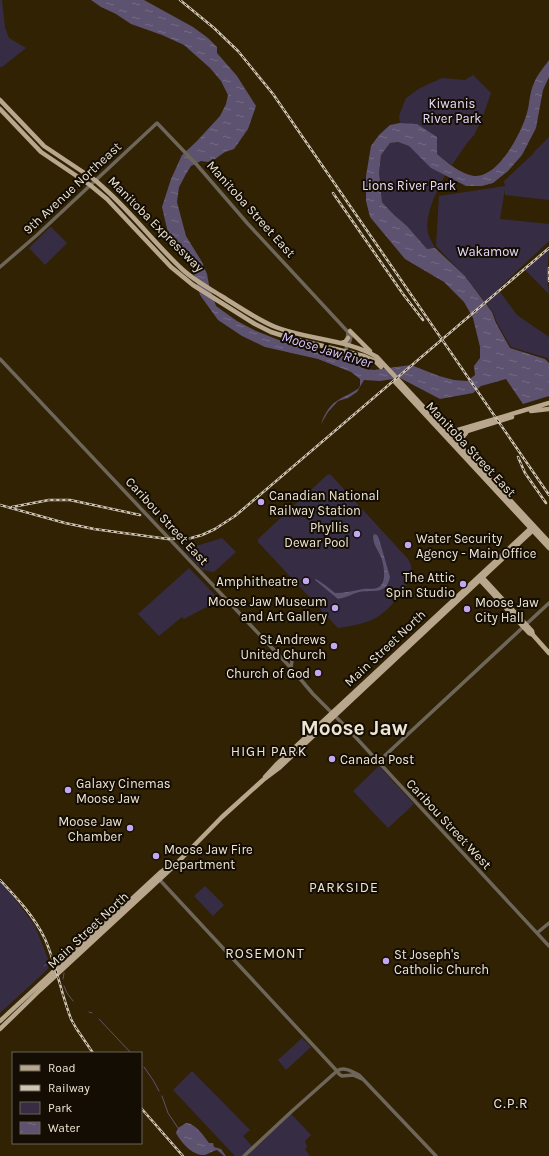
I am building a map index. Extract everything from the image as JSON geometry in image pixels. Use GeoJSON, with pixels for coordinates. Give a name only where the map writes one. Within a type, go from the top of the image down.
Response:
{"type":"FeatureCollection","features":[{"type":"Feature","properties":{"kind":"main road","name":"Manitoba Expressway"},"geometry":{"type":"LineString","coordinates":[[0,100],[44,146],[95,180],[118,201],[169,256],[192,278],[259,319],[274,326],[289,332],[340,343],[366,351],[378,361]]}},
{"type":"Feature","properties":{"kind":"main road","name":"Manitoba Expressway"},"geometry":{"type":"LineString","coordinates":[[0,109],[41,152],[90,185],[115,207],[171,267],[193,285],[256,324],[272,332],[346,351],[378,361]]}},
{"type":"Feature","properties":{"kind":"main road","name":"Manitoba Street East"},"geometry":{"type":"LineString","coordinates":[[350,332],[490,480],[532,529]]}},
{"type":"Feature","properties":{"kind":"main road"},"geometry":{"type":"LineString","coordinates":[[340,343],[345,342],[348,338]]}},
{"type":"Feature","properties":{"kind":"main road","name":"Manitoba Street East"},"geometry":{"type":"LineString","coordinates":[[399,384],[441,428],[532,529]]}},
{"type":"Feature","properties":{"kind":"main road"},"geometry":{"type":"LineString","coordinates":[[449,437],[454,432],[515,412],[549,403]]}},
{"type":"Feature","properties":{"kind":"main road"},"geometry":{"type":"LineString","coordinates":[[449,437],[527,412],[549,408]]}},
{"type":"Feature","properties":{"kind":"main road"},"geometry":{"type":"LineString","coordinates":[[441,428],[454,432]]}},
{"type":"Feature","properties":{"kind":"main road"},"geometry":{"type":"LineString","coordinates":[[465,453],[461,439],[465,433],[470,430]]}},
{"type":"Feature","properties":{"kind":"main road"},"geometry":{"type":"LineString","coordinates":[[532,529],[549,542]]}},
{"type":"Feature","properties":{"kind":"main road"},"geometry":{"type":"LineString","coordinates":[[532,529],[549,548]]}},
{"type":"Feature","properties":{"kind":"main road","name":"Main Street North"},"geometry":{"type":"LineString","coordinates":[[0,1021],[192,848],[222,817],[263,780],[273,768],[334,714],[532,529]]}},
{"type":"Feature","properties":{"kind":"main road"},"geometry":{"type":"LineString","coordinates":[[480,578],[524,626],[529,634],[533,635],[549,652]]}},
{"type":"Feature","properties":{"kind":"main road","name":"Main Street North"},"geometry":{"type":"LineString","coordinates":[[0,1029],[158,878]]}},
{"type":"Feature","properties":{"kind":"street","name":"9th Avenue Northeast"},"geometry":{"type":"LineString","coordinates":[[0,267],[37,235],[157,123]]}},
{"type":"Feature","properties":{"kind":"street","name":"Manitoba Street East"},"geometry":{"type":"LineString","coordinates":[[157,123],[348,332],[348,338]]}},
{"type":"Feature","properties":{"kind":"street","name":"Manitoba Street East"},"geometry":{"type":"LineString","coordinates":[[328,310],[330,310],[350,332]]}},
{"type":"Feature","properties":{"kind":"street"},"geometry":{"type":"LineString","coordinates":[[346,351],[351,337],[350,332]]}},
{"type":"Feature","properties":{"kind":"street"},"geometry":{"type":"LineString","coordinates":[[348,338],[348,345]]}},
{"type":"Feature","properties":{"kind":"street","name":"Caribou Street East"},"geometry":{"type":"LineString","coordinates":[[0,359],[291,668],[313,694],[334,714]]}},
{"type":"Feature","properties":{"kind":"street"},"geometry":{"type":"LineString","coordinates":[[378,762],[549,603]]}},
{"type":"Feature","properties":{"kind":"street"},"geometry":{"type":"LineString","coordinates":[[291,668],[292,660]]}},
{"type":"Feature","properties":{"kind":"street","name":"Caribou Street West"},"geometry":{"type":"LineString","coordinates":[[334,714],[549,946]]}},
{"type":"Feature","properties":{"kind":"street"},"geometry":{"type":"LineString","coordinates":[[158,878],[342,1076],[356,1075],[362,1079]]}},
{"type":"Feature","properties":{"kind":"street"},"geometry":{"type":"LineString","coordinates":[[537,933],[549,923]]}},
{"type":"Feature","properties":{"kind":"street"},"geometry":{"type":"LineString","coordinates":[[244,1156],[338,1071],[345,1068],[357,1074],[436,1156]]}},
{"type":"Feature","properties":{"kind":"street"},"geometry":{"type":"LineString","coordinates":[[347,1075],[348,1070]]}},
{"type":"Feature","properties":{"kind":"green space"},"geometry":{"type":"Polygon","coordinates":[[[0,0],[2,0],[5,28],[9,38],[26,48],[2,67],[0,67],[0,0]]]}},
{"type":"Feature","properties":{"kind":"green space","name":"Kiwanis River Park"},"geometry":{"type":"Polygon","coordinates":[[[473,75],[491,93],[482,119],[474,135],[452,165],[436,154],[417,124],[400,123],[399,116],[406,98],[420,88],[442,78],[465,80],[473,75]]]}},
{"type":"Feature","properties":{"kind":"green space","name":"Wakamow"},"geometry":{"type":"Polygon","coordinates":[[[549,137],[549,200],[505,195],[505,189],[500,219],[549,224],[549,241],[498,289],[517,315],[549,337],[549,360],[547,358],[511,347],[497,323],[493,312],[464,275],[436,246],[439,196],[505,186],[504,181],[549,137]]]}},
{"type":"Feature","properties":{"kind":"green space","name":"Lions River Park"},"geometry":{"type":"Polygon","coordinates":[[[398,142],[409,146],[431,167],[445,175],[432,203],[427,226],[429,237],[435,248],[427,249],[407,226],[382,202],[379,173],[381,155],[390,143],[398,142]]]}},
{"type":"Feature","properties":{"kind":"green space"},"geometry":{"type":"Polygon","coordinates":[[[50,227],[67,243],[45,265],[29,248],[50,227]]]}},
{"type":"Feature","properties":{"kind":"green space"},"geometry":{"type":"Polygon","coordinates":[[[549,248],[547,277],[549,294],[524,269],[549,248]]]}},
{"type":"Feature","properties":{"kind":"green space"},"geometry":{"type":"Polygon","coordinates":[[[330,474],[408,559],[411,565],[411,572],[405,587],[387,610],[370,621],[338,628],[258,542],[258,539],[327,475],[330,474]]]}},
{"type":"Feature","properties":{"kind":"green space"},"geometry":{"type":"Polygon","coordinates":[[[222,538],[236,552],[214,572],[202,570],[186,552],[190,548],[222,538]]]}},
{"type":"Feature","properties":{"kind":"green space"},"geometry":{"type":"Polygon","coordinates":[[[189,568],[216,596],[216,602],[184,619],[182,617],[159,636],[138,614],[189,568]]]}},
{"type":"Feature","properties":{"kind":"green space"},"geometry":{"type":"Polygon","coordinates":[[[379,766],[414,804],[388,828],[353,791],[379,766]]]}},
{"type":"Feature","properties":{"kind":"green space"},"geometry":{"type":"Polygon","coordinates":[[[0,881],[7,888],[35,926],[50,964],[47,970],[0,1013],[0,881]]]}},
{"type":"Feature","properties":{"kind":"green space"},"geometry":{"type":"Polygon","coordinates":[[[205,886],[224,905],[213,916],[194,896],[205,886]]]}},
{"type":"Feature","properties":{"kind":"green space"},"geometry":{"type":"Polygon","coordinates":[[[302,1038],[311,1047],[286,1070],[278,1060],[302,1038]]]}},
{"type":"Feature","properties":{"kind":"green space"},"geometry":{"type":"Polygon","coordinates":[[[192,1071],[250,1130],[243,1136],[252,1146],[242,1156],[235,1156],[173,1090],[192,1071]]]}},
{"type":"Feature","properties":{"kind":"green space"},"geometry":{"type":"Polygon","coordinates":[[[291,1114],[311,1135],[305,1141],[307,1147],[305,1149],[310,1156],[246,1156],[291,1114]]]}},
{"type":"Feature","properties":{"kind":"water"},"geometry":{"type":"Polygon","coordinates":[[[91,0],[144,0],[193,27],[217,47],[217,53],[237,76],[256,106],[248,129],[234,149],[225,152],[208,162],[201,161],[191,166],[179,187],[177,202],[186,236],[202,262],[216,306],[237,321],[256,331],[289,344],[310,347],[347,357],[348,360],[365,369],[374,370],[411,365],[439,376],[454,380],[467,381],[475,375],[474,366],[480,358],[480,347],[473,318],[464,302],[444,282],[405,259],[370,217],[366,201],[366,176],[371,146],[379,135],[390,125],[400,123],[417,124],[437,137],[437,154],[449,164],[469,175],[483,175],[499,163],[507,154],[519,134],[526,116],[534,83],[549,60],[549,77],[543,90],[536,128],[522,155],[508,171],[493,183],[482,186],[466,186],[431,168],[409,146],[398,142],[390,143],[381,155],[379,173],[382,202],[407,226],[427,249],[435,248],[464,275],[492,312],[496,323],[510,348],[545,359],[549,363],[549,396],[523,404],[506,379],[481,386],[473,393],[440,399],[400,378],[380,381],[364,380],[357,392],[348,398],[338,401],[328,412],[321,424],[324,416],[335,402],[358,389],[360,386],[360,379],[351,372],[318,359],[265,347],[242,336],[218,320],[200,295],[193,270],[186,260],[181,257],[168,233],[162,207],[171,179],[182,155],[220,116],[226,104],[228,95],[221,81],[210,68],[184,45],[131,24],[91,0]]]}},
{"type":"Feature","properties":{"kind":"water"},"geometry":{"type":"Polygon","coordinates":[[[374,534],[377,535],[379,539],[390,577],[385,587],[378,590],[359,592],[338,599],[315,580],[316,579],[335,593],[375,588],[382,585],[384,569],[381,557],[373,540],[374,534]]]}},
{"type":"Feature","properties":{"kind":"water"},"geometry":{"type":"Polygon","coordinates":[[[186,1123],[196,1127],[209,1143],[213,1143],[214,1147],[221,1149],[226,1156],[217,1150],[205,1155],[200,1155],[191,1151],[176,1133],[178,1128],[186,1123]]]}},
{"type":"Feature","properties":{"kind":"waterway"},"geometry":{"type":"LineString","coordinates":[[44,966],[48,963]]}},
{"type":"Feature","properties":{"kind":"waterway"},"geometry":{"type":"LineString","coordinates":[[63,979],[64,973]]}},
{"type":"Feature","properties":{"kind":"waterway"},"geometry":{"type":"LineString","coordinates":[[64,986],[73,1001]]}},
{"type":"Feature","properties":{"kind":"waterway"},"geometry":{"type":"LineString","coordinates":[[99,1019],[130,1052]]}},
{"type":"Feature","properties":{"kind":"waterway"},"geometry":{"type":"LineString","coordinates":[[144,1067],[159,1091]]}},
{"type":"Feature","properties":{"kind":"waterway"},"geometry":{"type":"LineString","coordinates":[[162,1096],[168,1113],[178,1128]]}},
{"type":"Feature","properties":{"kind":"railway"},"geometry":{"type":"LineString","coordinates":[[180,0],[214,28],[238,51],[273,94],[549,495]]}},
{"type":"Feature","properties":{"kind":"railway"},"geometry":{"type":"LineString","coordinates":[[333,193],[403,294],[423,320]]}},
{"type":"Feature","properties":{"kind":"railway"},"geometry":{"type":"LineString","coordinates":[[0,505],[65,523],[94,529],[168,539],[191,538],[215,529],[235,516],[549,248]]}},
{"type":"Feature","properties":{"kind":"railway"},"geometry":{"type":"LineString","coordinates":[[549,268],[549,281]]}},
{"type":"Feature","properties":{"kind":"railway"},"geometry":{"type":"LineString","coordinates":[[518,457],[525,473],[546,503]]}},
{"type":"Feature","properties":{"kind":"railway"},"geometry":{"type":"LineString","coordinates":[[12,507],[49,500],[70,500],[140,515]]}},
{"type":"Feature","properties":{"kind":"railway"},"geometry":{"type":"LineString","coordinates":[[0,880],[25,908],[41,931],[52,958],[71,1019],[92,1052]]}},
{"type":"Feature","properties":{"kind":"railway"},"geometry":{"type":"LineString","coordinates":[[142,1109],[183,1156]]}},
{"type":"Feature","properties":{"kind":"place","name":"Canadian National Railway Station"},"geometry":{"type":"Point","coordinates":[261,502]}},
{"type":"Feature","properties":{"kind":"place","name":"Phyllis Dewar Pool"},"geometry":{"type":"Point","coordinates":[357,534]}},
{"type":"Feature","properties":{"kind":"place","name":"Water Security Agency - Main Office"},"geometry":{"type":"Point","coordinates":[408,545]}},
{"type":"Feature","properties":{"kind":"place","name":"Amphitheatre"},"geometry":{"type":"Point","coordinates":[306,581]}},
{"type":"Feature","properties":{"kind":"place","name":"The Attic Spin Studio"},"geometry":{"type":"Point","coordinates":[463,584]}},
{"type":"Feature","properties":{"kind":"place","name":"Moose Jaw Museum and Art Gallery"},"geometry":{"type":"Point","coordinates":[335,608]}},
{"type":"Feature","properties":{"kind":"place","name":"Moose Jaw City Hall"},"geometry":{"type":"Point","coordinates":[467,609]}},
{"type":"Feature","properties":{"kind":"place","name":"St Andrews United Church"},"geometry":{"type":"Point","coordinates":[334,646]}},
{"type":"Feature","properties":{"kind":"place","name":"Church of God"},"geometry":{"type":"Point","coordinates":[318,673]}},
{"type":"Feature","properties":{"kind":"place","name":"Canada Post"},"geometry":{"type":"Point","coordinates":[332,759]}},
{"type":"Feature","properties":{"kind":"place","name":"Galaxy Cinemas Moose Jaw"},"geometry":{"type":"Point","coordinates":[68,790]}},
{"type":"Feature","properties":{"kind":"place","name":"Moose Jaw Chamber"},"geometry":{"type":"Point","coordinates":[130,828]}},
{"type":"Feature","properties":{"kind":"place","name":"Moose Jaw Fire Department"},"geometry":{"type":"Point","coordinates":[156,856]}},
{"type":"Feature","properties":{"kind":"place","name":"St Joseph's Catholic Church"},"geometry":{"type":"Point","coordinates":[386,961]}},
{"type":"Feature","properties":{"kind":"district","name":"Moose Jaw"},"geometry":{"type":"Point","coordinates":[354,728]}},
{"type":"Feature","properties":{"kind":"district","name":"HIGH PARK"},"geometry":{"type":"Point","coordinates":[269,751]}},
{"type":"Feature","properties":{"kind":"district","name":"PARKSIDE"},"geometry":{"type":"Point","coordinates":[344,887]}},
{"type":"Feature","properties":{"kind":"district","name":"ROSEMONT"},"geometry":{"type":"Point","coordinates":[265,953]}},
{"type":"Feature","properties":{"kind":"district","name":"C.P.R"},"geometry":{"type":"Point","coordinates":[511,1103]}},
{"type":"Feature","properties":{"kind":"water label","name":"Moose Jaw River"},"geometry":{"type":"Point","coordinates":[327,350]}}]}
